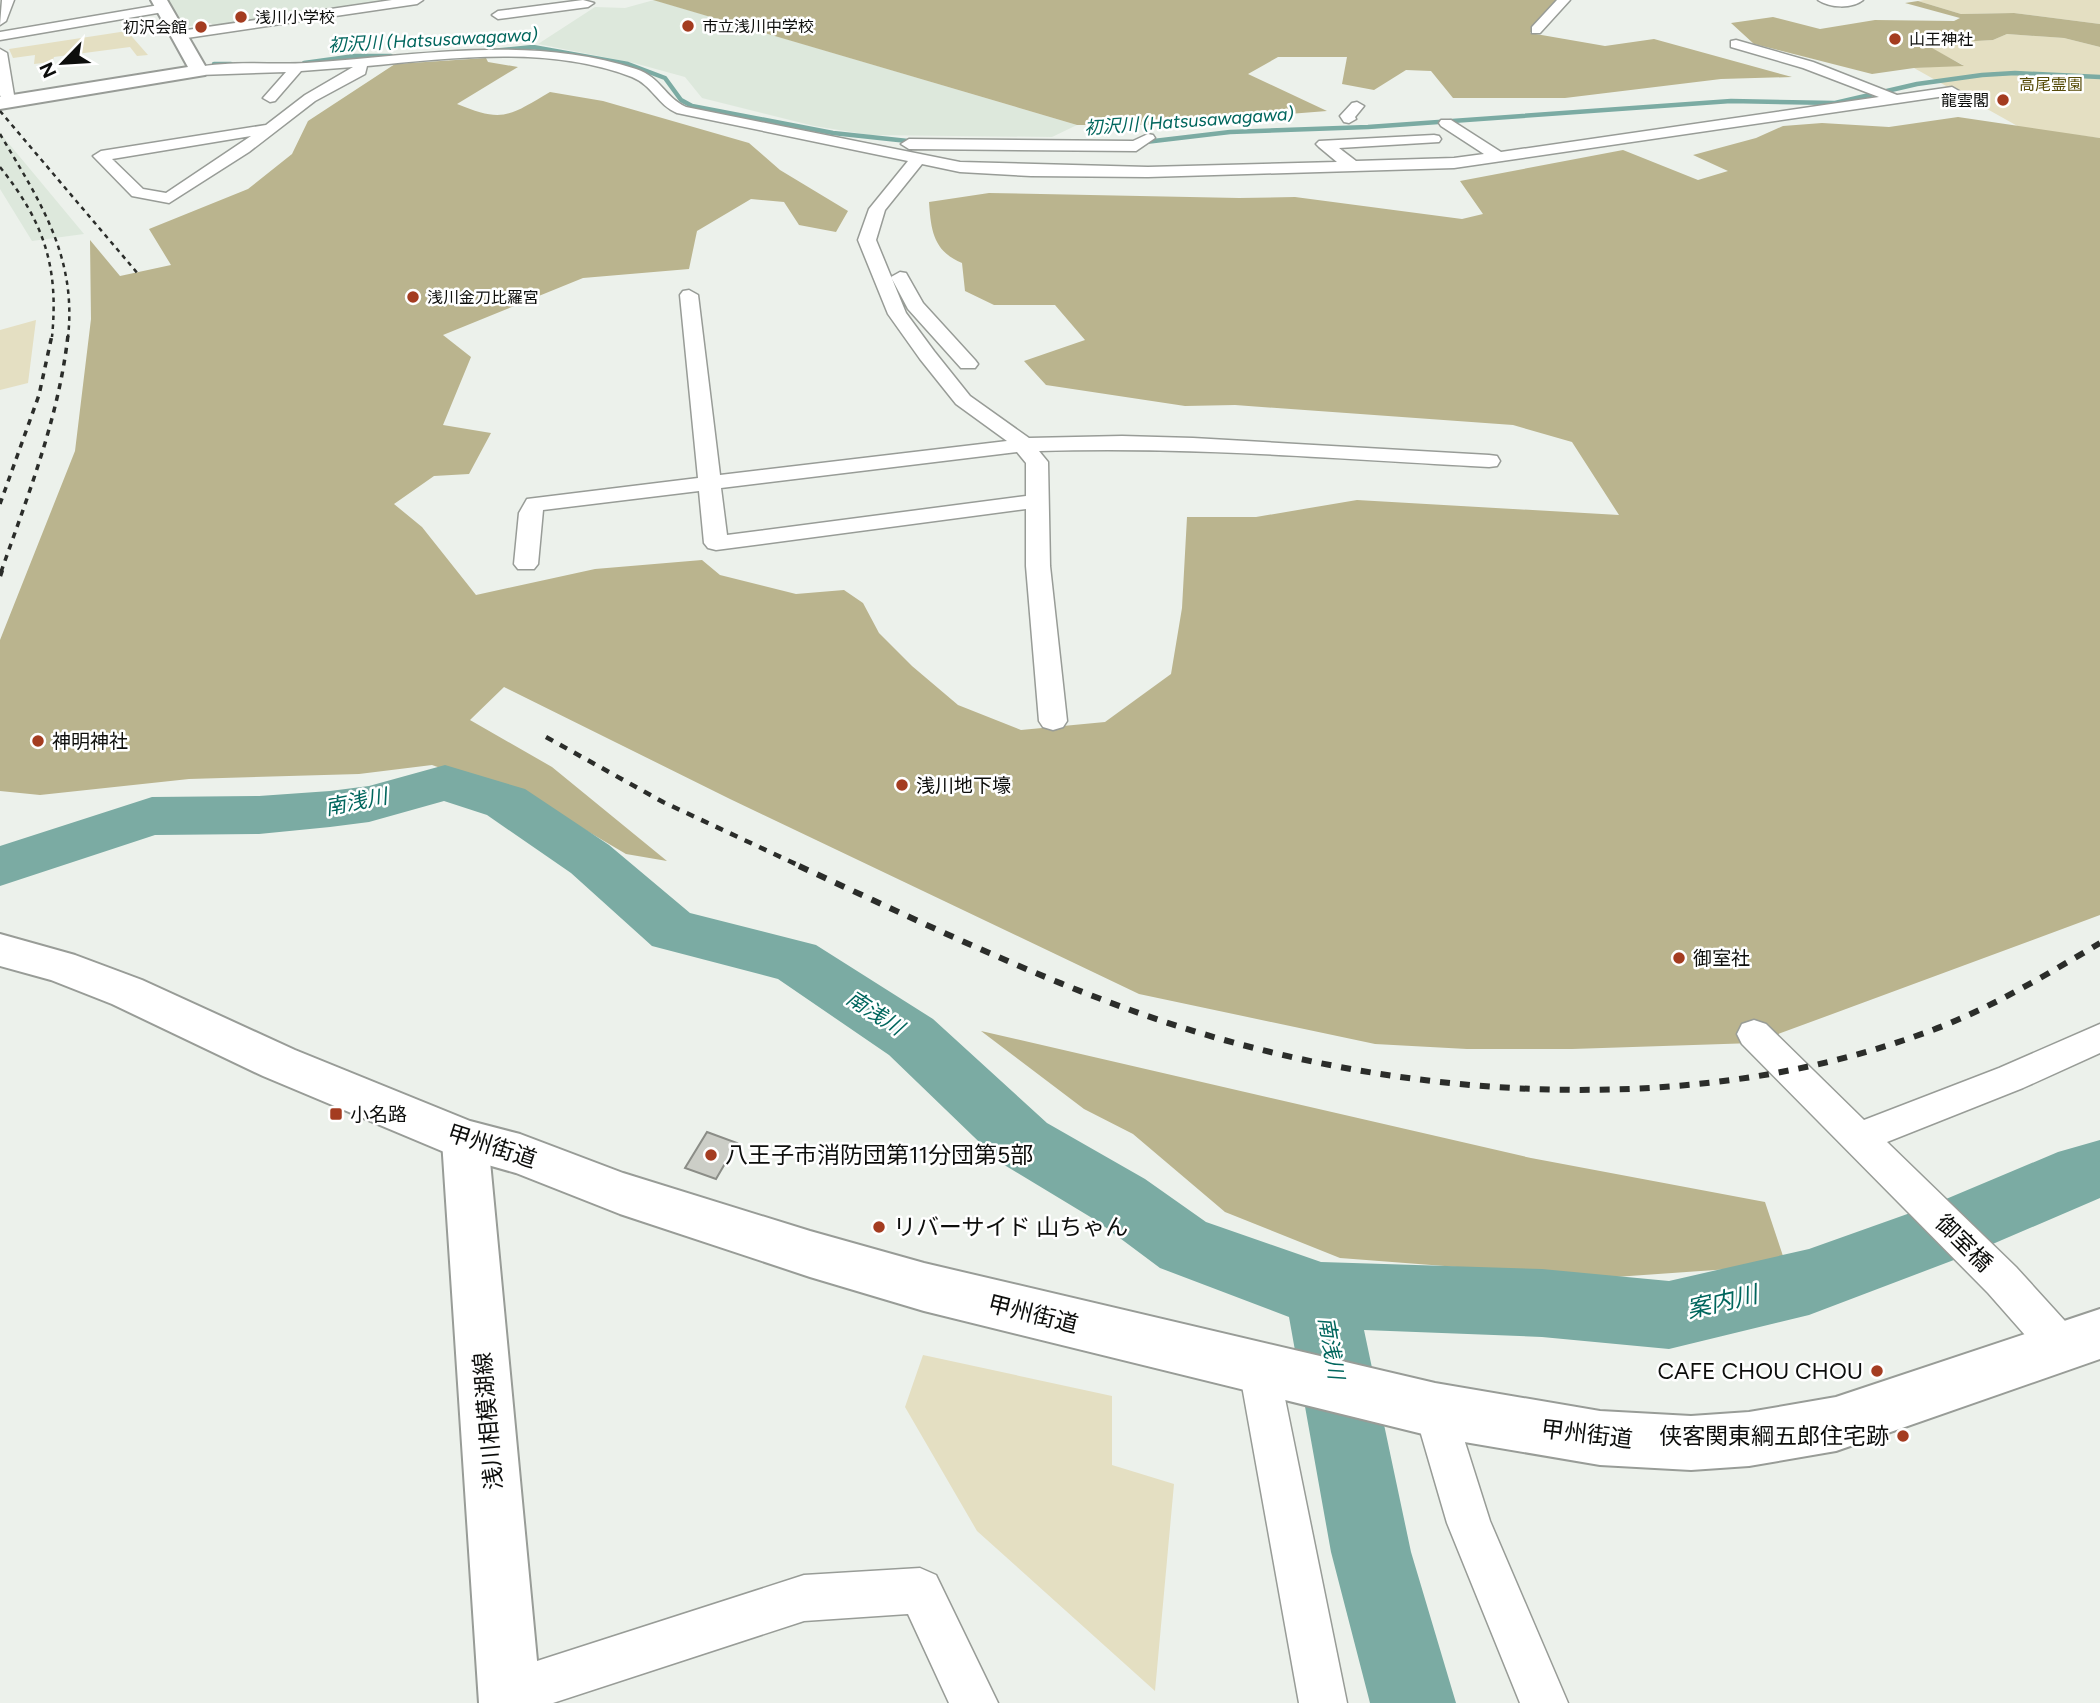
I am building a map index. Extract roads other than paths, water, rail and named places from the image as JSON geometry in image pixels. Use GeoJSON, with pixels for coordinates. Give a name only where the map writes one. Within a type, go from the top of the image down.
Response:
{"type":"FeatureCollection","features":[{"type":"Feature","properties":{"kind":"main road"},"geometry":{"type":"LineString","coordinates":[[4,102],[199,71],[162,4]]}},
{"type":"Feature","properties":{"kind":"main road","name":"甲州街道"},"geometry":{"type":"LineString","coordinates":[[0,950],[60,965],[127,992],[279,1063],[465,1140],[520,1154],[620,1193],[898,1280],[1423,1407],[1600,1438],[1691,1443],[1749,1439],[1836,1424],[2081,1340]]}},
{"type":"Feature","properties":{"kind":"main road","name":"浅川相模湖線"},"geometry":{"type":"LineString","coordinates":[[465,1140],[510,1699]]}},
{"type":"Feature","properties":{"kind":"street"},"geometry":{"type":"LineString","coordinates":[[0,20],[8,0]]}},
{"type":"Feature","properties":{"kind":"street"},"geometry":{"type":"LineString","coordinates":[[180,35],[417,0]]}},
{"type":"Feature","properties":{"kind":"street"},"geometry":{"type":"LineString","coordinates":[[1536,30],[1564,0]]}},
{"type":"Feature","properties":{"kind":"street"},"geometry":{"type":"LineString","coordinates":[[1824,0],[1848,3],[1857,0]]}},
{"type":"Feature","properties":{"kind":"street"},"geometry":{"type":"LineString","coordinates":[[490,2],[498,18],[590,1]]}},
{"type":"Feature","properties":{"kind":"street"},"geometry":{"type":"LineString","coordinates":[[557,21],[590,1]]}},
{"type":"Feature","properties":{"kind":"street"},"geometry":{"type":"LineString","coordinates":[[0,37],[162,4]]}},
{"type":"Feature","properties":{"kind":"street"},"geometry":{"type":"LineString","coordinates":[[1736,44],[1808,65],[1884,95]]}},
{"type":"Feature","properties":{"kind":"street"},"geometry":{"type":"LineString","coordinates":[[199,71],[297,68],[526,46],[635,74],[655,86],[665,102],[682,110],[916,160],[960,167],[1021,171],[1208,170],[1454,163],[1884,95],[1952,91]]}},
{"type":"Feature","properties":{"kind":"street"},"geometry":{"type":"LineString","coordinates":[[0,53],[4,102]]}},
{"type":"Feature","properties":{"kind":"street"},"geometry":{"type":"LineString","coordinates":[[150,210],[244,149],[310,98],[360,72],[360,62]]}},
{"type":"Feature","properties":{"kind":"street"},"geometry":{"type":"LineString","coordinates":[[270,98],[297,68]]}},
{"type":"Feature","properties":{"kind":"street"},"geometry":{"type":"LineString","coordinates":[[1446,123],[1498,156]]}},
{"type":"Feature","properties":{"kind":"street"},"geometry":{"type":"LineString","coordinates":[[169,198],[138,193],[101,156],[268,129]]}},
{"type":"Feature","properties":{"kind":"street"},"geometry":{"type":"LineString","coordinates":[[1354,167],[1321,147],[1324,144],[1434,139]]}},
{"type":"Feature","properties":{"kind":"street"},"geometry":{"type":"LineString","coordinates":[[853,145],[1142,142]]}},
{"type":"Feature","properties":{"kind":"street"},"geometry":{"type":"LineString","coordinates":[[1200,152],[1208,170]]}},
{"type":"Feature","properties":{"kind":"street"},"geometry":{"type":"LineString","coordinates":[[916,160],[877,209],[867,240],[897,314],[963,400],[1023,445],[1037,462],[1038,566],[1053,721]]}},
{"type":"Feature","properties":{"kind":"street"},"geometry":{"type":"LineString","coordinates":[[889,195],[890,206],[881,236],[907,294],[968,364]]}},
{"type":"Feature","properties":{"kind":"street"},"geometry":{"type":"LineString","coordinates":[[689,295],[696,381],[716,543],[1037,501]]}},
{"type":"Feature","properties":{"kind":"street"},"geometry":{"type":"LineString","coordinates":[[526,564],[530,513],[535,504],[1023,445],[1122,442],[1193,444],[1489,461]]}},
{"type":"Feature","properties":{"kind":"street","name":"御室橋"},"geometry":{"type":"LineString","coordinates":[[1754,1034],[2002,1280],[2081,1340]]}},
{"type":"Feature","properties":{"kind":"street"},"geometry":{"type":"LineString","coordinates":[[1858,1138],[2011,1078],[2087,1041],[2100,1038]]}},
{"type":"Feature","properties":{"kind":"street"},"geometry":{"type":"LineString","coordinates":[[1269,1371],[1323,1703]]}},
{"type":"Feature","properties":{"kind":"street"},"geometry":{"type":"LineString","coordinates":[[1423,1407],[1544,1703]]}},
{"type":"Feature","properties":{"kind":"street"},"geometry":{"type":"LineString","coordinates":[[510,1699],[804,1598],[920,1591],[974,1703]]}},
{"type":"Feature","properties":{"kind":"waterway","name":"初沢川 (Hatsusawagawa)"},"geometry":{"type":"LineString","coordinates":[[492,51],[533,47],[628,64],[665,78],[681,100],[692,106],[833,133],[917,142]]}},
{"type":"Feature","properties":{"kind":"waterway","name":"初沢川 (Hatsusawagawa)"},"geometry":{"type":"LineString","coordinates":[[304,63],[355,56],[391,56]]}},
{"type":"Feature","properties":{"kind":"waterway","name":"初沢川 (Hatsusawagawa)"},"geometry":{"type":"LineString","coordinates":[[214,64],[231,64]]}},
{"type":"Feature","properties":{"kind":"waterway","name":"初沢川 (Hatsusawagawa)"},"geometry":{"type":"LineString","coordinates":[[1137,143],[1230,132],[1368,127],[1731,101],[1835,103],[1917,84],[1982,75],[2015,73],[2100,77]]}},
{"type":"Feature","properties":{"kind":"waterway","name":"南浅川"},"geometry":{"type":"LineString","coordinates":[[0,866],[152,816],[259,815],[330,809],[369,804],[445,783],[506,802],[590,859],[672,931],[795,961],[911,1037],[1024,1143],[1121,1200],[1184,1246],[1321,1295]]}},
{"type":"Feature","properties":{"kind":"waterway","name":"案内川"},"geometry":{"type":"LineString","coordinates":[[1321,1295],[1542,1303],[1669,1315],[1809,1282],[1943,1233],[2081,1173],[2100,1169]]}},
{"type":"Feature","properties":{"kind":"waterway","name":"南浅川"},"geometry":{"type":"LineString","coordinates":[[1321,1295],[1371,1552],[1413,1703]]}},
{"type":"Feature","properties":{"kind":"railway"},"geometry":{"type":"LineString","coordinates":[[0,111],[139,275]]}},
{"type":"Feature","properties":{"kind":"railway"},"geometry":{"type":"LineString","coordinates":[[0,134],[41,206],[61,255],[67,280],[68,337]]}},
{"type":"Feature","properties":{"kind":"railway"},"geometry":{"type":"LineString","coordinates":[[0,167],[28,207],[45,246],[53,289],[52,337]]}},
{"type":"Feature","properties":{"kind":"railway"},"geometry":{"type":"LineString","coordinates":[[0,504],[39,395],[52,335]]}},
{"type":"Feature","properties":{"kind":"railway"},"geometry":{"type":"LineString","coordinates":[[1,572],[50,426],[68,335]]}},
{"type":"Feature","properties":{"kind":"railway"},"geometry":{"type":"LineString","coordinates":[[0,576],[2,570]]}},
{"type":"Feature","properties":{"kind":"railway"},"geometry":{"type":"LineString","coordinates":[[546,737],[663,802],[802,867]]}},
{"type":"Feature","properties":{"kind":"railway"},"geometry":{"type":"LineString","coordinates":[[799,866],[1022,967],[1159,1020],[1250,1047],[1344,1068],[1440,1082],[1537,1089],[1635,1089],[1731,1080],[1825,1063],[1916,1036],[1964,1017],[2033,982],[2100,943]]}},
{"type":"Feature","properties":{"kind":"place","name":"浅川小学校"},"geometry":{"type":"Point","coordinates":[241,17]}},
{"type":"Feature","properties":{"kind":"place","name":"市立浅川中学校"},"geometry":{"type":"Point","coordinates":[688,26]}},
{"type":"Feature","properties":{"kind":"place","name":"初沢会館"},"geometry":{"type":"Point","coordinates":[201,27]}},
{"type":"Feature","properties":{"kind":"place","name":"山王神社"},"geometry":{"type":"Point","coordinates":[1895,39]}},
{"type":"Feature","properties":{"kind":"place","name":"龍雲閣"},"geometry":{"type":"Point","coordinates":[2003,100]}},
{"type":"Feature","properties":{"kind":"place","name":"浅川金刀比羅宮"},"geometry":{"type":"Point","coordinates":[413,297]}},
{"type":"Feature","properties":{"kind":"place","name":"神明神社"},"geometry":{"type":"Point","coordinates":[38,741]}},
{"type":"Feature","properties":{"kind":"place","name":"浅川地下壕"},"geometry":{"type":"Point","coordinates":[902,785]}},
{"type":"Feature","properties":{"kind":"place","name":"御室社"},"geometry":{"type":"Point","coordinates":[1679,958]}},
{"type":"Feature","properties":{"kind":"place","name":"小名路"},"geometry":{"type":"Point","coordinates":[336,1114]}},
{"type":"Feature","properties":{"kind":"place","name":"八王子市消防団第11分団第5部"},"geometry":{"type":"Point","coordinates":[711,1155]}},
{"type":"Feature","properties":{"kind":"place","name":"リバーサイド 山ちゃん"},"geometry":{"type":"Point","coordinates":[879,1227]}},
{"type":"Feature","properties":{"kind":"place","name":"CAFE CHOU CHOU"},"geometry":{"type":"Point","coordinates":[1877,1371]}},
{"type":"Feature","properties":{"kind":"place","name":"侠客関東綱五郎住宅跡"},"geometry":{"type":"Point","coordinates":[1903,1436]}},
{"type":"Feature","properties":{"kind":"park label","name":"高尾霊園"},"geometry":{"type":"Point","coordinates":[2051,84]}}]}
